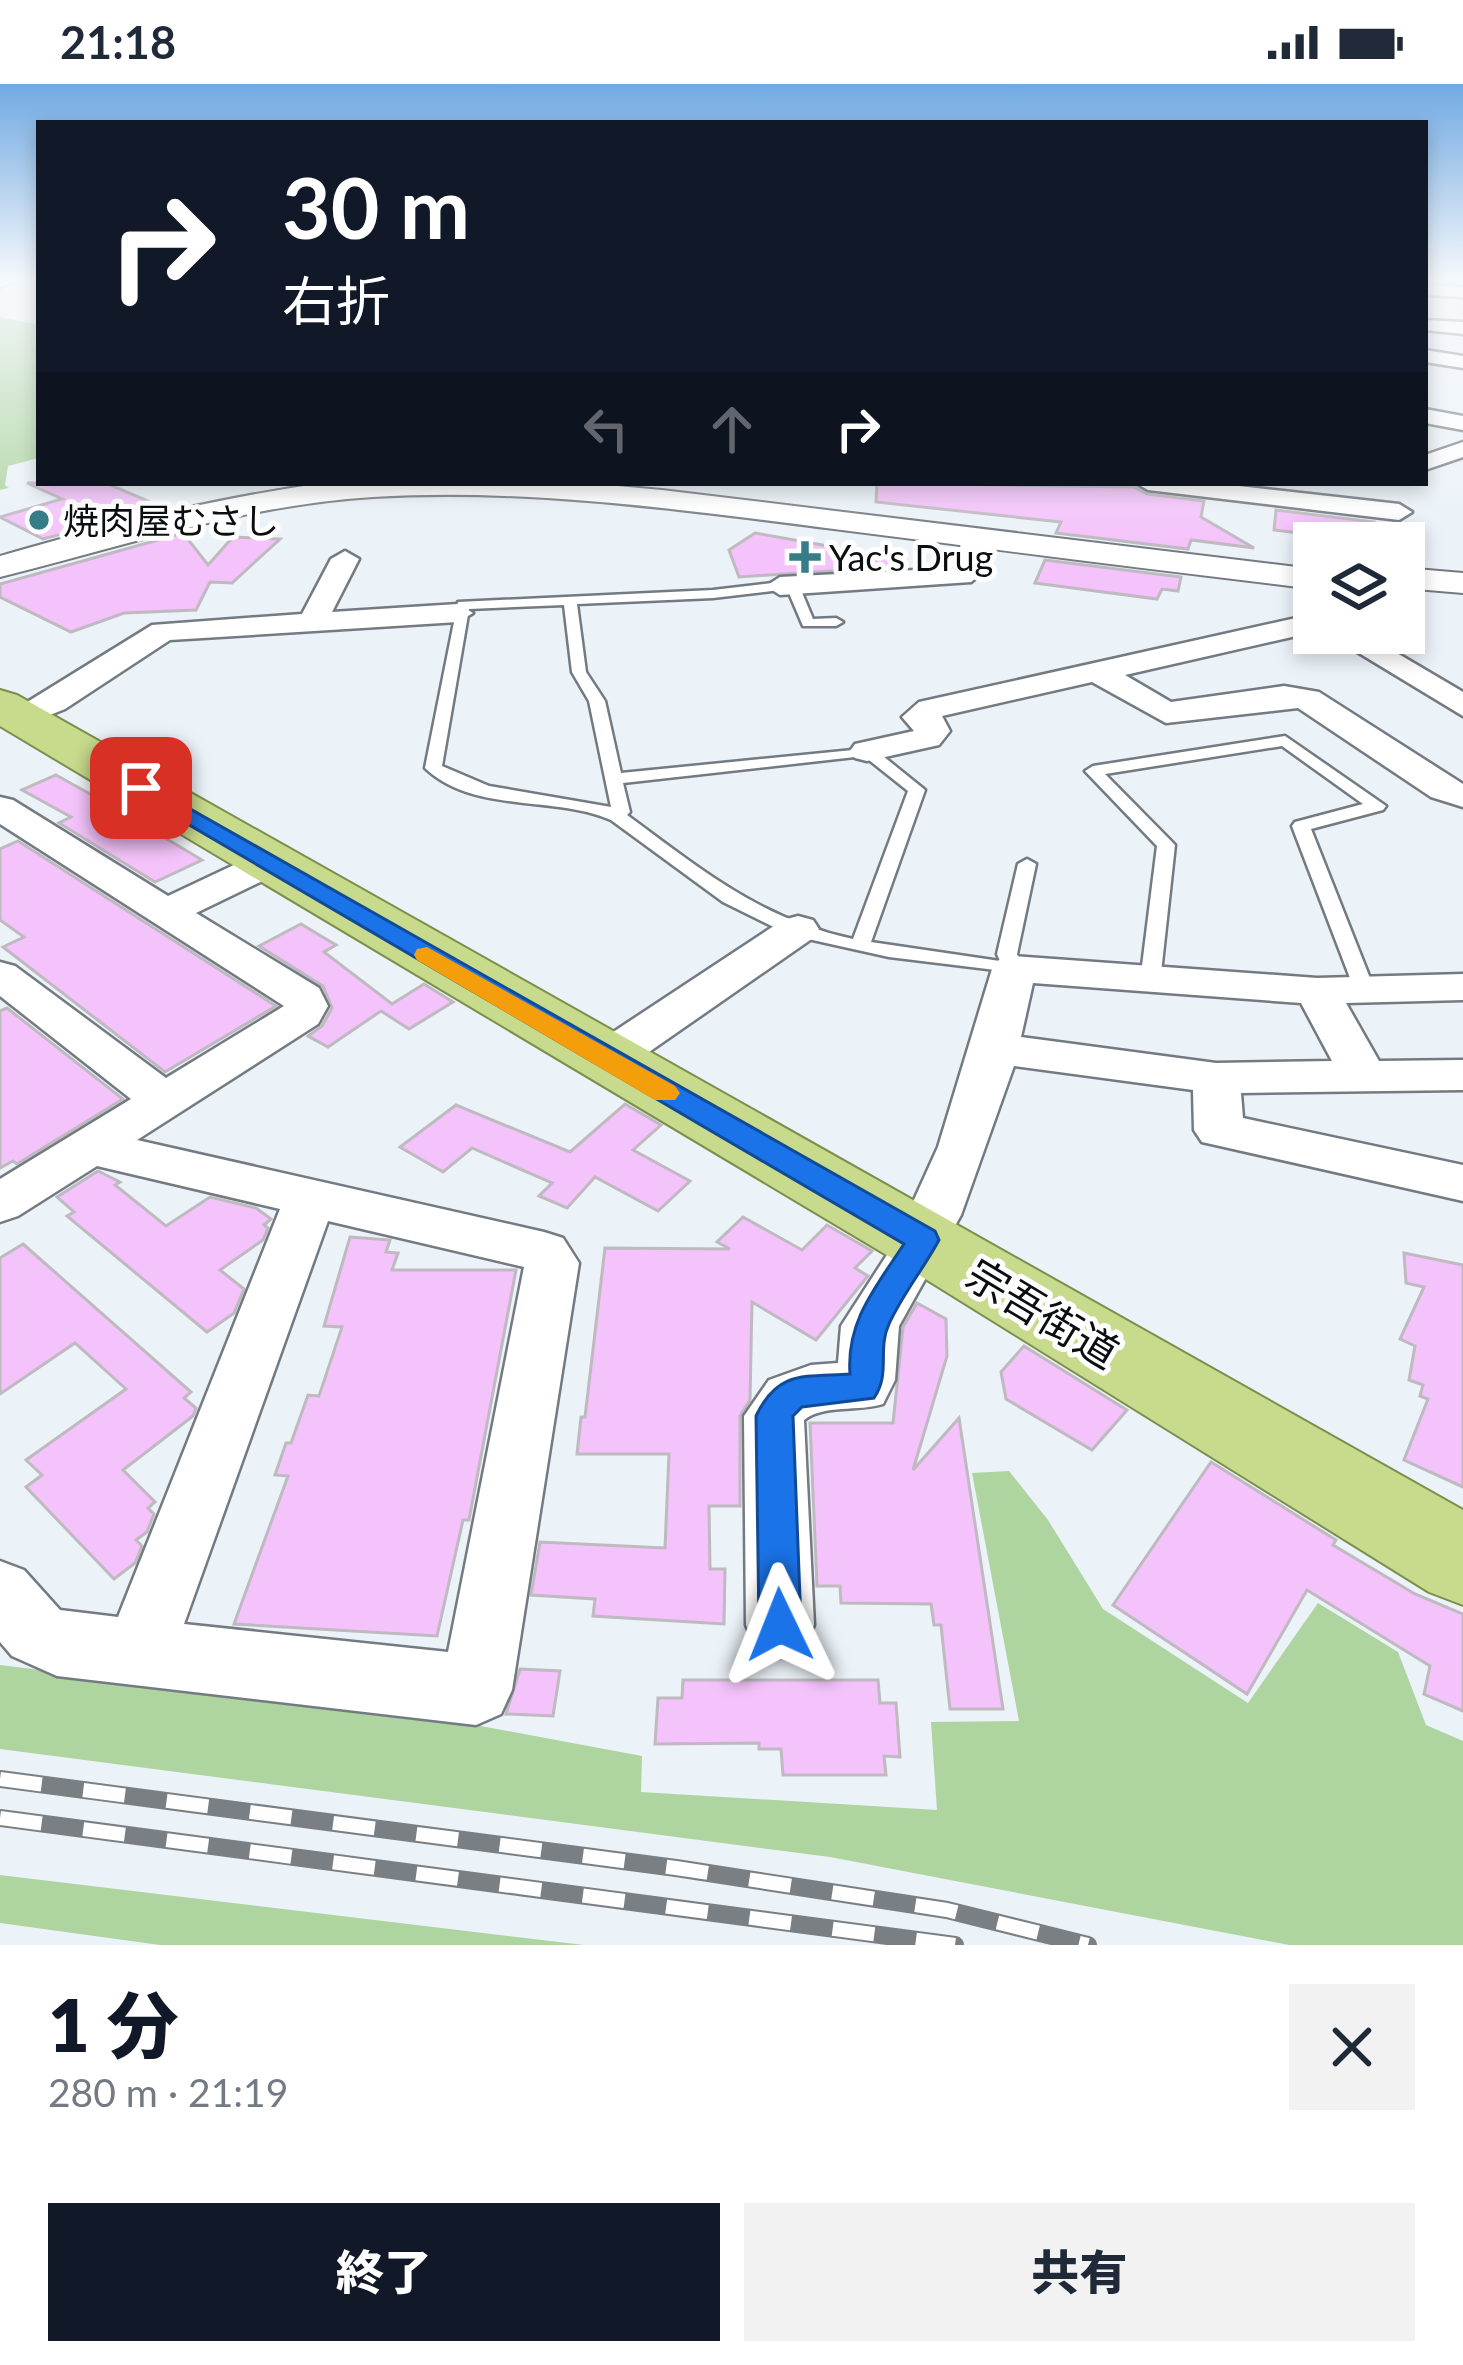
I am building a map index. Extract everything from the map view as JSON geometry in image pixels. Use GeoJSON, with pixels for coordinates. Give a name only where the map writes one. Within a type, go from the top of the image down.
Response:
{"type":"FeatureCollection","features":[{"type":"Feature","properties":{"kind":"highway","name":"宗吾街道"},"geometry":{"type":"LineString","coordinates":[[10,711],[923,1240],[1463,1561]]}},
{"type":"Feature","properties":{"kind":"street"},"geometry":{"type":"LineString","coordinates":[[1428,417],[1463,423]]}},
{"type":"Feature","properties":{"kind":"street"},"geometry":{"type":"LineString","coordinates":[[1428,462],[1463,449]]}},
{"type":"Feature","properties":{"kind":"street"},"geometry":{"type":"LineString","coordinates":[[1428,473],[1463,476]]}},
{"type":"Feature","properties":{"kind":"street"},"geometry":{"type":"LineString","coordinates":[[0,554],[175,508],[320,486]]}},
{"type":"Feature","properties":{"kind":"street"},"geometry":{"type":"LineString","coordinates":[[0,566],[139,526],[230,506],[369,488],[430,486]]}},
{"type":"Feature","properties":{"kind":"street"},"geometry":{"type":"LineString","coordinates":[[492,486],[586,489],[1293,576]]}},
{"type":"Feature","properties":{"kind":"street"},"geometry":{"type":"LineString","coordinates":[[635,486],[1293,575]]}},
{"type":"Feature","properties":{"kind":"street"},"geometry":{"type":"LineString","coordinates":[[1174,486],[1399,512]]}},
{"type":"Feature","properties":{"kind":"street"},"geometry":{"type":"LineString","coordinates":[[1398,522],[1399,486]]}},
{"type":"Feature","properties":{"kind":"street"},"geometry":{"type":"LineString","coordinates":[[786,586],[874,586],[968,574],[975,567],[973,537]]}},
{"type":"Feature","properties":{"kind":"street"},"geometry":{"type":"LineString","coordinates":[[314,621],[345,559]]}},
{"type":"Feature","properties":{"kind":"street"},"geometry":{"type":"LineString","coordinates":[[1425,580],[1463,584]]}},
{"type":"Feature","properties":{"kind":"street"},"geometry":{"type":"LineString","coordinates":[[1425,591],[1463,594]]}},
{"type":"Feature","properties":{"kind":"street"},"geometry":{"type":"LineString","coordinates":[[10,711],[53,702],[163,631],[458,613]]}},
{"type":"Feature","properties":{"kind":"street"},"geometry":{"type":"LineString","coordinates":[[867,751],[927,738],[933,731],[920,717],[931,710],[1293,625]]}},
{"type":"Feature","properties":{"kind":"street"},"geometry":{"type":"LineString","coordinates":[[1375,654],[1463,706]]}},
{"type":"Feature","properties":{"kind":"street"},"geometry":{"type":"LineString","coordinates":[[1097,672],[1166,713],[1285,696],[1306,699],[1444,789],[1463,796]]}},
{"type":"Feature","properties":{"kind":"street"},"geometry":{"type":"LineString","coordinates":[[0,1203],[94,1148],[302,1014],[306,1006],[303,998],[168,911],[9,822]]}},
{"type":"Feature","properties":{"kind":"street"},"geometry":{"type":"LineString","coordinates":[[168,911],[268,863]]}},
{"type":"Feature","properties":{"kind":"street"},"geometry":{"type":"LineString","coordinates":[[606,1059],[798,929]]}},
{"type":"Feature","properties":{"kind":"street"},"geometry":{"type":"LineString","coordinates":[[780,1625],[775,1416],[781,1402],[794,1392],[862,1388],[868,1378],[866,1346],[871,1324],[923,1240],[998,1049],[1013,969],[1317,991],[1463,987]]}},
{"type":"Feature","properties":{"kind":"street"},"geometry":{"type":"LineString","coordinates":[[0,975],[165,1101]]}},
{"type":"Feature","properties":{"kind":"street"},"geometry":{"type":"LineString","coordinates":[[1317,991],[1364,1076]]}},
{"type":"Feature","properties":{"kind":"street"},"geometry":{"type":"LineString","coordinates":[[998,1049],[1216,1078],[1463,1075]]}},
{"type":"Feature","properties":{"kind":"street"},"geometry":{"type":"LineString","coordinates":[[1216,1078],[1219,1130],[1463,1183]]}},
{"type":"Feature","properties":{"kind":"street"},"geometry":{"type":"LineString","coordinates":[[0,1592],[36,1633],[57,1643],[476,1690],[552,1263],[544,1252],[94,1148]]}},
{"type":"Feature","properties":{"kind":"street"},"geometry":{"type":"LineString","coordinates":[[138,1654],[311,1196]]}},
{"type":"Feature","properties":{"kind":"lane"},"geometry":{"type":"LineString","coordinates":[[836,622],[808,623],[786,586],[713,594],[467,603],[458,613],[434,768],[437,773],[617,816],[706,883],[771,920],[861,943],[1013,969]]}},
{"type":"Feature","properties":{"kind":"lane"},"geometry":{"type":"LineString","coordinates":[[570,599],[579,672],[597,701],[621,812],[617,816]]}},
{"type":"Feature","properties":{"kind":"lane"},"geometry":{"type":"LineString","coordinates":[[1150,982],[1166,845],[1093,771],[1285,741],[1377,806],[1301,826],[1365,991]]}},
{"type":"Feature","properties":{"kind":"lane"},"geometry":{"type":"LineString","coordinates":[[614,778],[867,751],[917,790],[861,943]]}},
{"type":"Feature","properties":{"kind":"lane"},"geometry":{"type":"LineString","coordinates":[[1013,969],[1007,954],[1027,864]]}},
{"type":"Feature","properties":{"kind":"green space"},"geometry":{"type":"Polygon","coordinates":[[[0,368],[36,368],[36,459],[8,466],[5,485],[9,488],[0,490],[0,368]]]}},
{"type":"Feature","properties":{"kind":"green space"},"geometry":{"type":"Polygon","coordinates":[[[1009,1471],[1048,1520],[1103,1609],[1248,1703],[1318,1603],[1398,1652],[1426,1725],[1463,1741],[1463,1945],[1289,1945],[830,1857],[0,1749],[0,1665],[449,1720],[642,1756],[641,1792],[937,1810],[931,1722],[1019,1721],[972,1473],[1009,1471]]]}},
{"type":"Feature","properties":{"kind":"green space"},"geometry":{"type":"Polygon","coordinates":[[[0,1875],[584,1945],[160,1945],[0,1923],[0,1875]]]}},
{"type":"Feature","properties":{"kind":"building"},"geometry":{"type":"Polygon","coordinates":[[[27,483],[113,486],[164,508],[43,539],[0,517],[62,499],[27,483]]]}},
{"type":"Feature","properties":{"kind":"building"},"geometry":{"type":"Polygon","coordinates":[[[877,486],[1134,487],[1147,494],[1204,501],[1201,517],[1254,548],[1191,540],[1188,549],[1056,533],[1061,522],[876,502],[877,486]]]}},
{"type":"Feature","properties":{"kind":"building"},"geometry":{"type":"Polygon","coordinates":[[[1276,510],[1374,522],[1293,522],[1293,532],[1274,530],[1276,510]]]}},
{"type":"Feature","properties":{"kind":"building"},"geometry":{"type":"Polygon","coordinates":[[[183,533],[208,565],[233,537],[280,539],[232,583],[210,582],[196,610],[124,613],[71,632],[0,597],[0,584],[183,533]]]}},
{"type":"Feature","properties":{"kind":"building"},"geometry":{"type":"Polygon","coordinates":[[[755,533],[890,557],[890,567],[739,577],[729,550],[755,533]]]}},
{"type":"Feature","properties":{"kind":"building"},"geometry":{"type":"Polygon","coordinates":[[[1045,560],[1181,577],[1178,591],[1162,589],[1157,599],[1035,583],[1045,560]]]}},
{"type":"Feature","properties":{"kind":"building"},"geometry":{"type":"Polygon","coordinates":[[[56,775],[202,860],[155,882],[59,823],[71,817],[22,790],[56,775]]]}},
{"type":"Feature","properties":{"kind":"building"},"geometry":{"type":"Polygon","coordinates":[[[18,841],[276,1006],[165,1072],[3,947],[24,937],[0,920],[0,849],[18,841]]]}},
{"type":"Feature","properties":{"kind":"building"},"geometry":{"type":"Polygon","coordinates":[[[301,924],[336,945],[324,952],[392,1004],[424,984],[453,1002],[409,1029],[381,1011],[328,1047],[308,1036],[322,1026],[332,1008],[323,986],[259,946],[301,924]]]}},
{"type":"Feature","properties":{"kind":"building"},"geometry":{"type":"Polygon","coordinates":[[[7,1008],[123,1099],[17,1164],[13,1161],[0,1168],[0,1011],[7,1008]]]}},
{"type":"Feature","properties":{"kind":"building"},"geometry":{"type":"Polygon","coordinates":[[[625,1104],[661,1125],[633,1150],[690,1181],[658,1211],[595,1177],[567,1208],[539,1196],[552,1183],[472,1148],[443,1172],[400,1147],[456,1105],[570,1152],[625,1104]]]}},
{"type":"Feature","properties":{"kind":"building"},"geometry":{"type":"Polygon","coordinates":[[[98,1171],[120,1182],[115,1185],[166,1226],[210,1197],[256,1208],[271,1219],[264,1225],[268,1228],[263,1240],[220,1270],[244,1289],[234,1313],[207,1332],[67,1216],[74,1212],[57,1197],[98,1171]]]}},
{"type":"Feature","properties":{"kind":"building"},"geometry":{"type":"Polygon","coordinates":[[[743,1217],[802,1250],[827,1225],[872,1251],[855,1268],[868,1276],[816,1340],[752,1302],[750,1400],[740,1416],[740,1506],[709,1506],[710,1569],[725,1569],[724,1624],[593,1616],[595,1599],[531,1595],[540,1542],[665,1548],[669,1454],[577,1454],[605,1248],[730,1249],[717,1242],[743,1217]]]}},
{"type":"Feature","properties":{"kind":"building"},"geometry":{"type":"Polygon","coordinates":[[[350,1237],[390,1240],[386,1252],[398,1253],[392,1270],[516,1270],[469,1520],[463,1520],[437,1636],[234,1624],[288,1476],[275,1475],[286,1443],[291,1443],[308,1395],[319,1396],[342,1327],[324,1326],[350,1237]]]}},
{"type":"Feature","properties":{"kind":"building"},"geometry":{"type":"Polygon","coordinates":[[[23,1244],[191,1392],[184,1398],[196,1408],[193,1416],[123,1470],[155,1502],[148,1508],[154,1514],[147,1532],[136,1540],[142,1546],[135,1563],[114,1579],[26,1487],[42,1475],[26,1460],[126,1389],[75,1343],[0,1394],[0,1258],[23,1244]]]}},
{"type":"Feature","properties":{"kind":"building"},"geometry":{"type":"Polygon","coordinates":[[[1404,1253],[1463,1265],[1463,1487],[1404,1460],[1428,1399],[1420,1396],[1423,1385],[1409,1380],[1415,1346],[1400,1339],[1424,1287],[1406,1283],[1404,1253]]]}},
{"type":"Feature","properties":{"kind":"building"},"geometry":{"type":"Polygon","coordinates":[[[917,1303],[946,1319],[947,1356],[913,1470],[959,1418],[1003,1709],[950,1709],[941,1625],[934,1625],[931,1604],[841,1603],[840,1586],[817,1586],[810,1423],[893,1423],[903,1327],[917,1303]]]}},
{"type":"Feature","properties":{"kind":"building"},"geometry":{"type":"Polygon","coordinates":[[[1024,1346],[1127,1410],[1092,1450],[1006,1399],[1001,1372],[1024,1346]]]}},
{"type":"Feature","properties":{"kind":"building"},"geometry":{"type":"Polygon","coordinates":[[[1211,1462],[1336,1540],[1333,1545],[1415,1594],[1463,1614],[1463,1711],[1424,1694],[1430,1666],[1307,1590],[1247,1694],[1113,1605],[1211,1462]]]}},
{"type":"Feature","properties":{"kind":"building"},"geometry":{"type":"Polygon","coordinates":[[[520,1669],[560,1671],[553,1716],[506,1714],[520,1669]]]}},
{"type":"Feature","properties":{"kind":"building"},"geometry":{"type":"Polygon","coordinates":[[[683,1680],[878,1680],[880,1703],[896,1703],[900,1757],[884,1756],[886,1775],[783,1775],[781,1749],[759,1749],[759,1743],[655,1744],[658,1698],[682,1698],[683,1680]]]}},
{"type":"Feature","properties":{"kind":"railway"},"geometry":{"type":"LineString","coordinates":[[0,1779],[676,1868],[947,1910],[1088,1945]]}},
{"type":"Feature","properties":{"kind":"railway"},"geometry":{"type":"LineString","coordinates":[[0,1818],[955,1945]]}},
{"type":"Feature","properties":{"kind":"slow traffic"},"geometry":{"type":"LineString","coordinates":[[427,955],[665,1093]]}},
{"type":"Feature","properties":{"kind":"place","name":"焼肉屋むさし"},"geometry":{"type":"Point","coordinates":[39,520]}},
{"type":"Feature","properties":{"kind":"place","name":"Yac's Drug"},"geometry":{"type":"Point","coordinates":[805,557]}},
{"type":"Feature","properties":{"kind":"route"},"geometry":{"type":"LineString","coordinates":[[141,788],[923,1240],[871,1324],[866,1346],[868,1378],[862,1388],[794,1392],[781,1402],[775,1416],[780,1625]]}}]}
